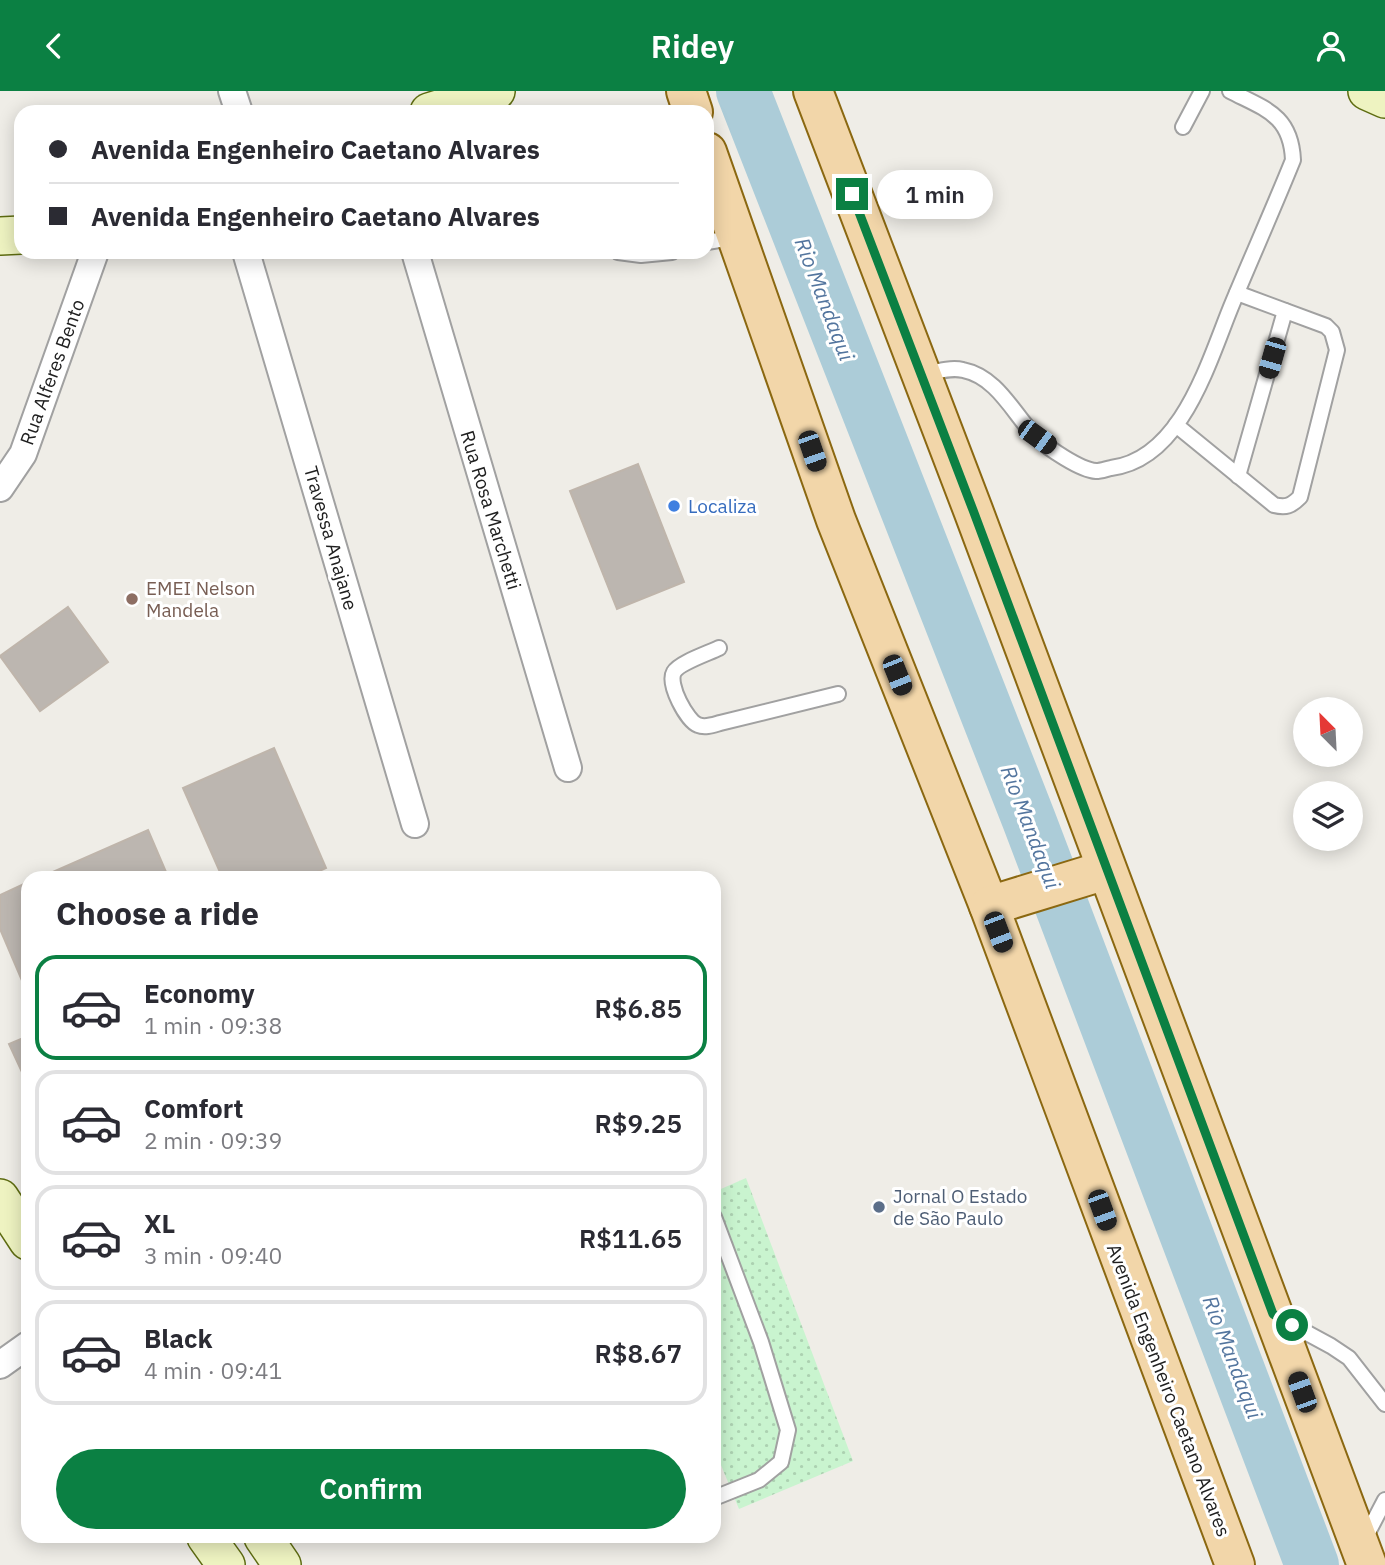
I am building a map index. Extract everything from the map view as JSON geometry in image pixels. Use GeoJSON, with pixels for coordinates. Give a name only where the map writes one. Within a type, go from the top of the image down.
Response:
{"type":"FeatureCollection","features":[{"type":"Feature","properties":{"kind":"main road"},"geometry":{"type":"LineString","coordinates":[[451,105],[496,91]]}},
{"type":"Feature","properties":{"kind":"main road"},"geometry":{"type":"LineString","coordinates":[[813,91],[1363,1556]]}},
{"type":"Feature","properties":{"kind":"main road"},"geometry":{"type":"LineString","coordinates":[[1367,91],[1385,99]]}},
{"type":"Feature","properties":{"kind":"main road","name":"Avenida Engenheiro Caetano Alvares"},"geometry":{"type":"LineString","coordinates":[[714,193],[722,240],[989,906],[1235,1565]]}},
{"type":"Feature","properties":{"kind":"main road"},"geometry":{"type":"LineString","coordinates":[[989,906],[1106,870]]}},
{"type":"Feature","properties":{"kind":"main road"},"geometry":{"type":"LineString","coordinates":[[0,1198],[21,1230]]}},
{"type":"Feature","properties":{"kind":"main road"},"geometry":{"type":"LineString","coordinates":[[210,1543],[226,1565]]}},
{"type":"Feature","properties":{"kind":"main road"},"geometry":{"type":"LineString","coordinates":[[267,1543],[282,1565]]}},
{"type":"Feature","properties":{"kind":"street","name":"Rua Alferes Bento"},"geometry":{"type":"LineString","coordinates":[[0,488],[23,454],[93,259]]}},
{"type":"Feature","properties":{"kind":"street","name":"Travessa Anajane"},"geometry":{"type":"LineString","coordinates":[[248,259],[415,824]]}},
{"type":"Feature","properties":{"kind":"street","name":"Rua Rosa Marchetti"},"geometry":{"type":"LineString","coordinates":[[417,259],[568,768]]}},
{"type":"Feature","properties":{"kind":"street"},"geometry":{"type":"LineString","coordinates":[[0,1366],[21,1350]]}},
{"type":"Feature","properties":{"kind":"lane"},"geometry":{"type":"LineString","coordinates":[[1183,127],[1202,91]]}},
{"type":"Feature","properties":{"kind":"lane"},"geometry":{"type":"LineString","coordinates":[[920,375],[945,370],[964,370],[984,379],[1003,396],[1037,437],[1066,458],[1093,471],[1129,466],[1162,443],[1185,412],[1208,363],[1293,160],[1292,140],[1283,124],[1263,108],[1230,91]]}},
{"type":"Feature","properties":{"kind":"lane"},"geometry":{"type":"LineString","coordinates":[[1176,425],[1274,505],[1293,505],[1300,497],[1337,350],[1332,332],[1326,326],[1237,293]]}},
{"type":"Feature","properties":{"kind":"lane"},"geometry":{"type":"LineString","coordinates":[[1238,476],[1285,311]]}},
{"type":"Feature","properties":{"kind":"lane"},"geometry":{"type":"LineString","coordinates":[[719,648],[680,666],[674,672],[674,690],[689,719],[696,725],[720,723],[838,694]]}},
{"type":"Feature","properties":{"kind":"lane"},"geometry":{"type":"LineString","coordinates":[[721,1236],[761,1342],[788,1430],[781,1462],[758,1480],[721,1495]]}},
{"type":"Feature","properties":{"kind":"lane"},"geometry":{"type":"LineString","coordinates":[[1273,1314],[1349,1358],[1385,1404]]}},
{"type":"Feature","properties":{"kind":"lane"},"geometry":{"type":"LineString","coordinates":[[1363,1556],[1385,1500]]}},
{"type":"Feature","properties":{"kind":"green space"},"geometry":{"type":"Polygon","coordinates":[[[746,1178],[853,1461],[739,1509],[721,1465],[721,1189],[746,1178]]]}},
{"type":"Feature","properties":{"kind":"building"},"geometry":{"type":"Polygon","coordinates":[[[638,464],[684,582],[617,609],[570,491],[638,464]]]}},
{"type":"Feature","properties":{"kind":"building"},"geometry":{"type":"Polygon","coordinates":[[[68,607],[108,662],[40,711],[0,656],[68,607]]]}},
{"type":"Feature","properties":{"kind":"building"},"geometry":{"type":"Polygon","coordinates":[[[274,748],[326,868],[319,871],[219,871],[183,788],[274,748]]]}},
{"type":"Feature","properties":{"kind":"building"},"geometry":{"type":"Polygon","coordinates":[[[148,830],[166,871],[55,871],[148,830]]]}},
{"type":"Feature","properties":{"kind":"building"},"geometry":{"type":"Polygon","coordinates":[[[21,885],[21,978],[0,929],[0,895],[21,885]]]}},
{"type":"Feature","properties":{"kind":"building"},"geometry":{"type":"Polygon","coordinates":[[[21,1039],[21,1070],[9,1044],[21,1039]]]}},
{"type":"Feature","properties":{"kind":"waterway","name":"Rio Mandaqui"},"geometry":{"type":"LineString","coordinates":[[743,91],[1029,820],[1312,1565]]}},
{"type":"Feature","properties":{"kind":"place","name":"Localiza"},"geometry":{"type":"Point","coordinates":[674,506]}},
{"type":"Feature","properties":{"kind":"place","name":"EMEI Nelson Mandela"},"geometry":{"type":"Point","coordinates":[132,599]}},
{"type":"Feature","properties":{"kind":"place","name":"Jornal O Estado de São Paulo"},"geometry":{"type":"Point","coordinates":[879,1207]}},
{"type":"Feature","properties":{"kind":"route"},"geometry":{"type":"LineString","coordinates":[[852,194],[1273,1314],[1292,1325]]}}]}
